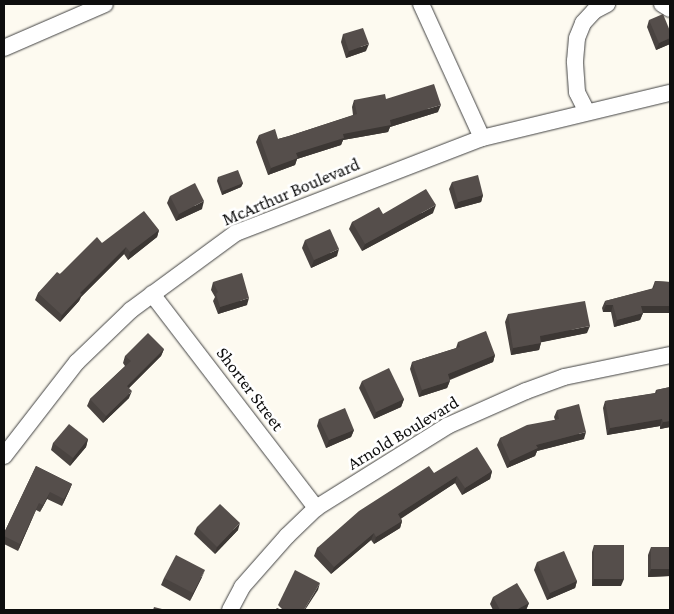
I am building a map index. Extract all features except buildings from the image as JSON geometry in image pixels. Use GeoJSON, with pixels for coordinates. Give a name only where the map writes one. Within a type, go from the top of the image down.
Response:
{"type":"FeatureCollection","features":[{"type":"Feature","properties":{"kind":"street"},"geometry":{"type":"LineString","coordinates":[[4,48],[105,4]]}},
{"type":"Feature","properties":{"kind":"street"},"geometry":{"type":"LineString","coordinates":[[421,4],[482,138]]}},
{"type":"Feature","properties":{"kind":"street"},"geometry":{"type":"LineString","coordinates":[[587,112],[576,92],[575,61],[578,38],[583,24],[594,11],[606,4]]}},
{"type":"Feature","properties":{"kind":"street"},"geometry":{"type":"LineString","coordinates":[[662,4],[670,9]]}},
{"type":"Feature","properties":{"kind":"street","name":"McArthur Boulevard"},"geometry":{"type":"LineString","coordinates":[[4,456],[77,362],[131,310],[236,232],[482,138],[670,93]]}},
{"type":"Feature","properties":{"kind":"street","name":"Shorter Street"},"geometry":{"type":"LineString","coordinates":[[152,294],[316,508]]}},
{"type":"Feature","properties":{"kind":"street","name":"Arnold Boulevard"},"geometry":{"type":"LineString","coordinates":[[230,610],[242,588],[287,536],[316,508],[447,426],[526,391],[564,377],[670,354]]}}]}
